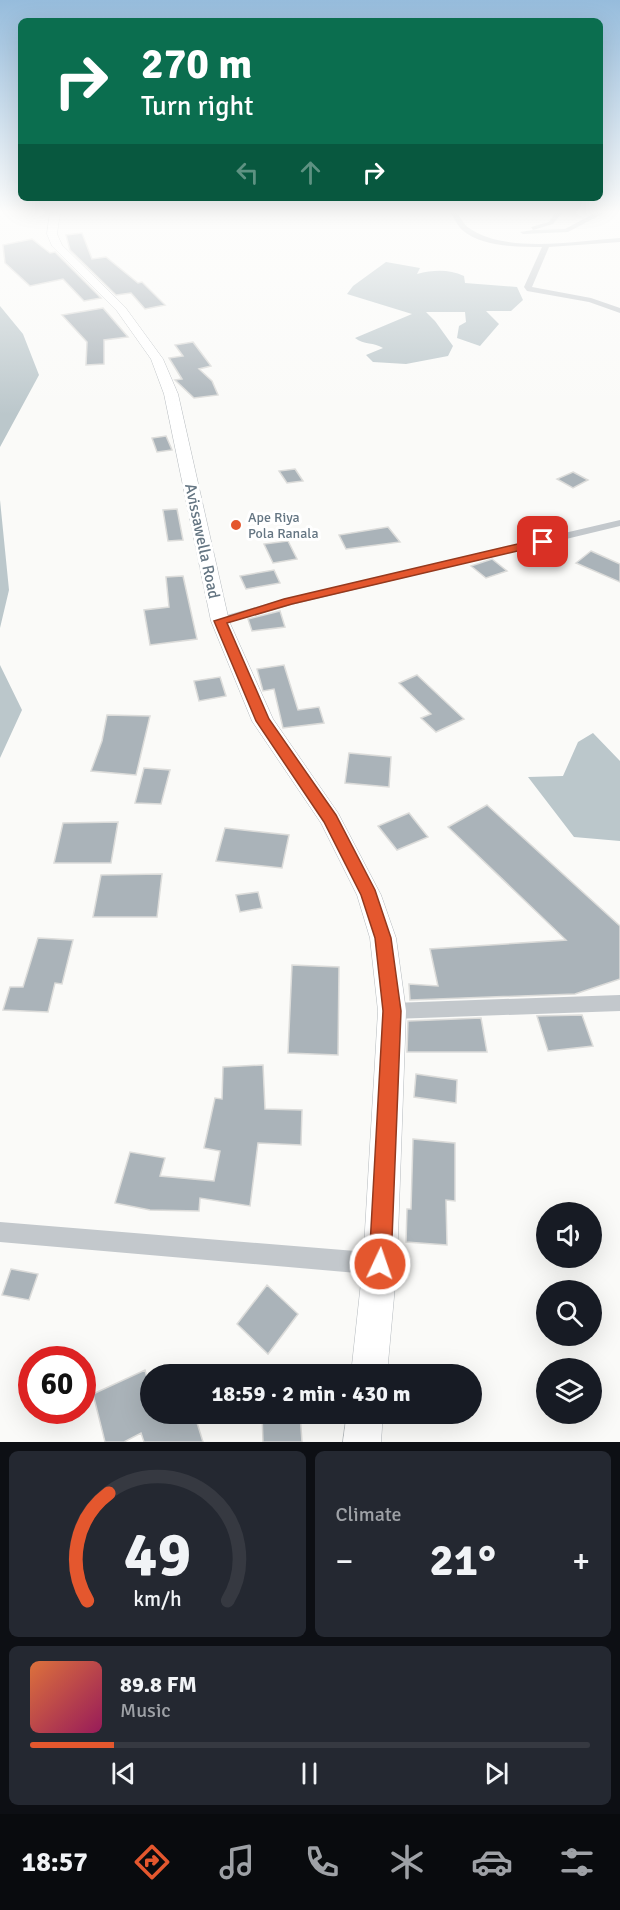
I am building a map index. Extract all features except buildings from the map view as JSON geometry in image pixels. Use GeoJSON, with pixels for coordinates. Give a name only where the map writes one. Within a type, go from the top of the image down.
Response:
{"type":"FeatureCollection","features":[{"type":"Feature","properties":{"kind":"main road","name":"Avissawella Road"},"geometry":{"type":"LineString","coordinates":[[92,280],[121,309],[157,359],[171,394],[220,621],[263,721],[330,819],[369,895],[383,938],[392,1011],[380,1264],[370,1364]]}},
{"type":"Feature","properties":{"kind":"main road"},"geometry":{"type":"LineString","coordinates":[[362,1442],[364,1424]]}},
{"type":"Feature","properties":{"kind":"street"},"geometry":{"type":"LineString","coordinates":[[530,280],[528,286],[530,289],[591,300],[620,310]]}},
{"type":"Feature","properties":{"kind":"street"},"geometry":{"type":"LineString","coordinates":[[220,621],[288,602],[620,524]]}},
{"type":"Feature","properties":{"kind":"street"},"geometry":{"type":"LineString","coordinates":[[392,1011],[620,1003]]}},
{"type":"Feature","properties":{"kind":"street"},"geometry":{"type":"LineString","coordinates":[[0,1232],[380,1264]]}},
{"type":"Feature","properties":{"kind":"shaded area"},"geometry":{"type":"Polygon","coordinates":[[[361,280],[465,280],[465,283],[517,287],[523,300],[511,311],[486,311],[499,324],[480,346],[457,338],[459,326],[466,322],[465,312],[426,312],[453,346],[448,356],[406,364],[373,362],[366,355],[383,348],[355,338],[412,314],[347,294],[361,280]]]}},
{"type":"Feature","properties":{"kind":"shaded area"},"geometry":{"type":"Polygon","coordinates":[[[0,306],[23,334],[39,375],[0,447],[0,306]]]}},
{"type":"Feature","properties":{"kind":"shaded area"},"geometry":{"type":"Polygon","coordinates":[[[0,500],[9,590],[0,628],[0,500]]]}},
{"type":"Feature","properties":{"kind":"shaded area"},"geometry":{"type":"Polygon","coordinates":[[[0,665],[22,710],[0,758],[0,665]]]}},
{"type":"Feature","properties":{"kind":"shaded area"},"geometry":{"type":"Polygon","coordinates":[[[593,733],[620,761],[620,841],[574,837],[528,777],[563,776],[578,742],[593,733]]]}},
{"type":"Feature","properties":{"kind":"place","name":"Ape Riya Pola Ranala"},"geometry":{"type":"Point","coordinates":[236,525]}},
{"type":"Feature","properties":{"kind":"route"},"geometry":{"type":"LineString","coordinates":[[380,1264],[392,1011],[383,938],[369,895],[330,819],[263,721],[220,621],[288,602],[543,542]]}}]}
